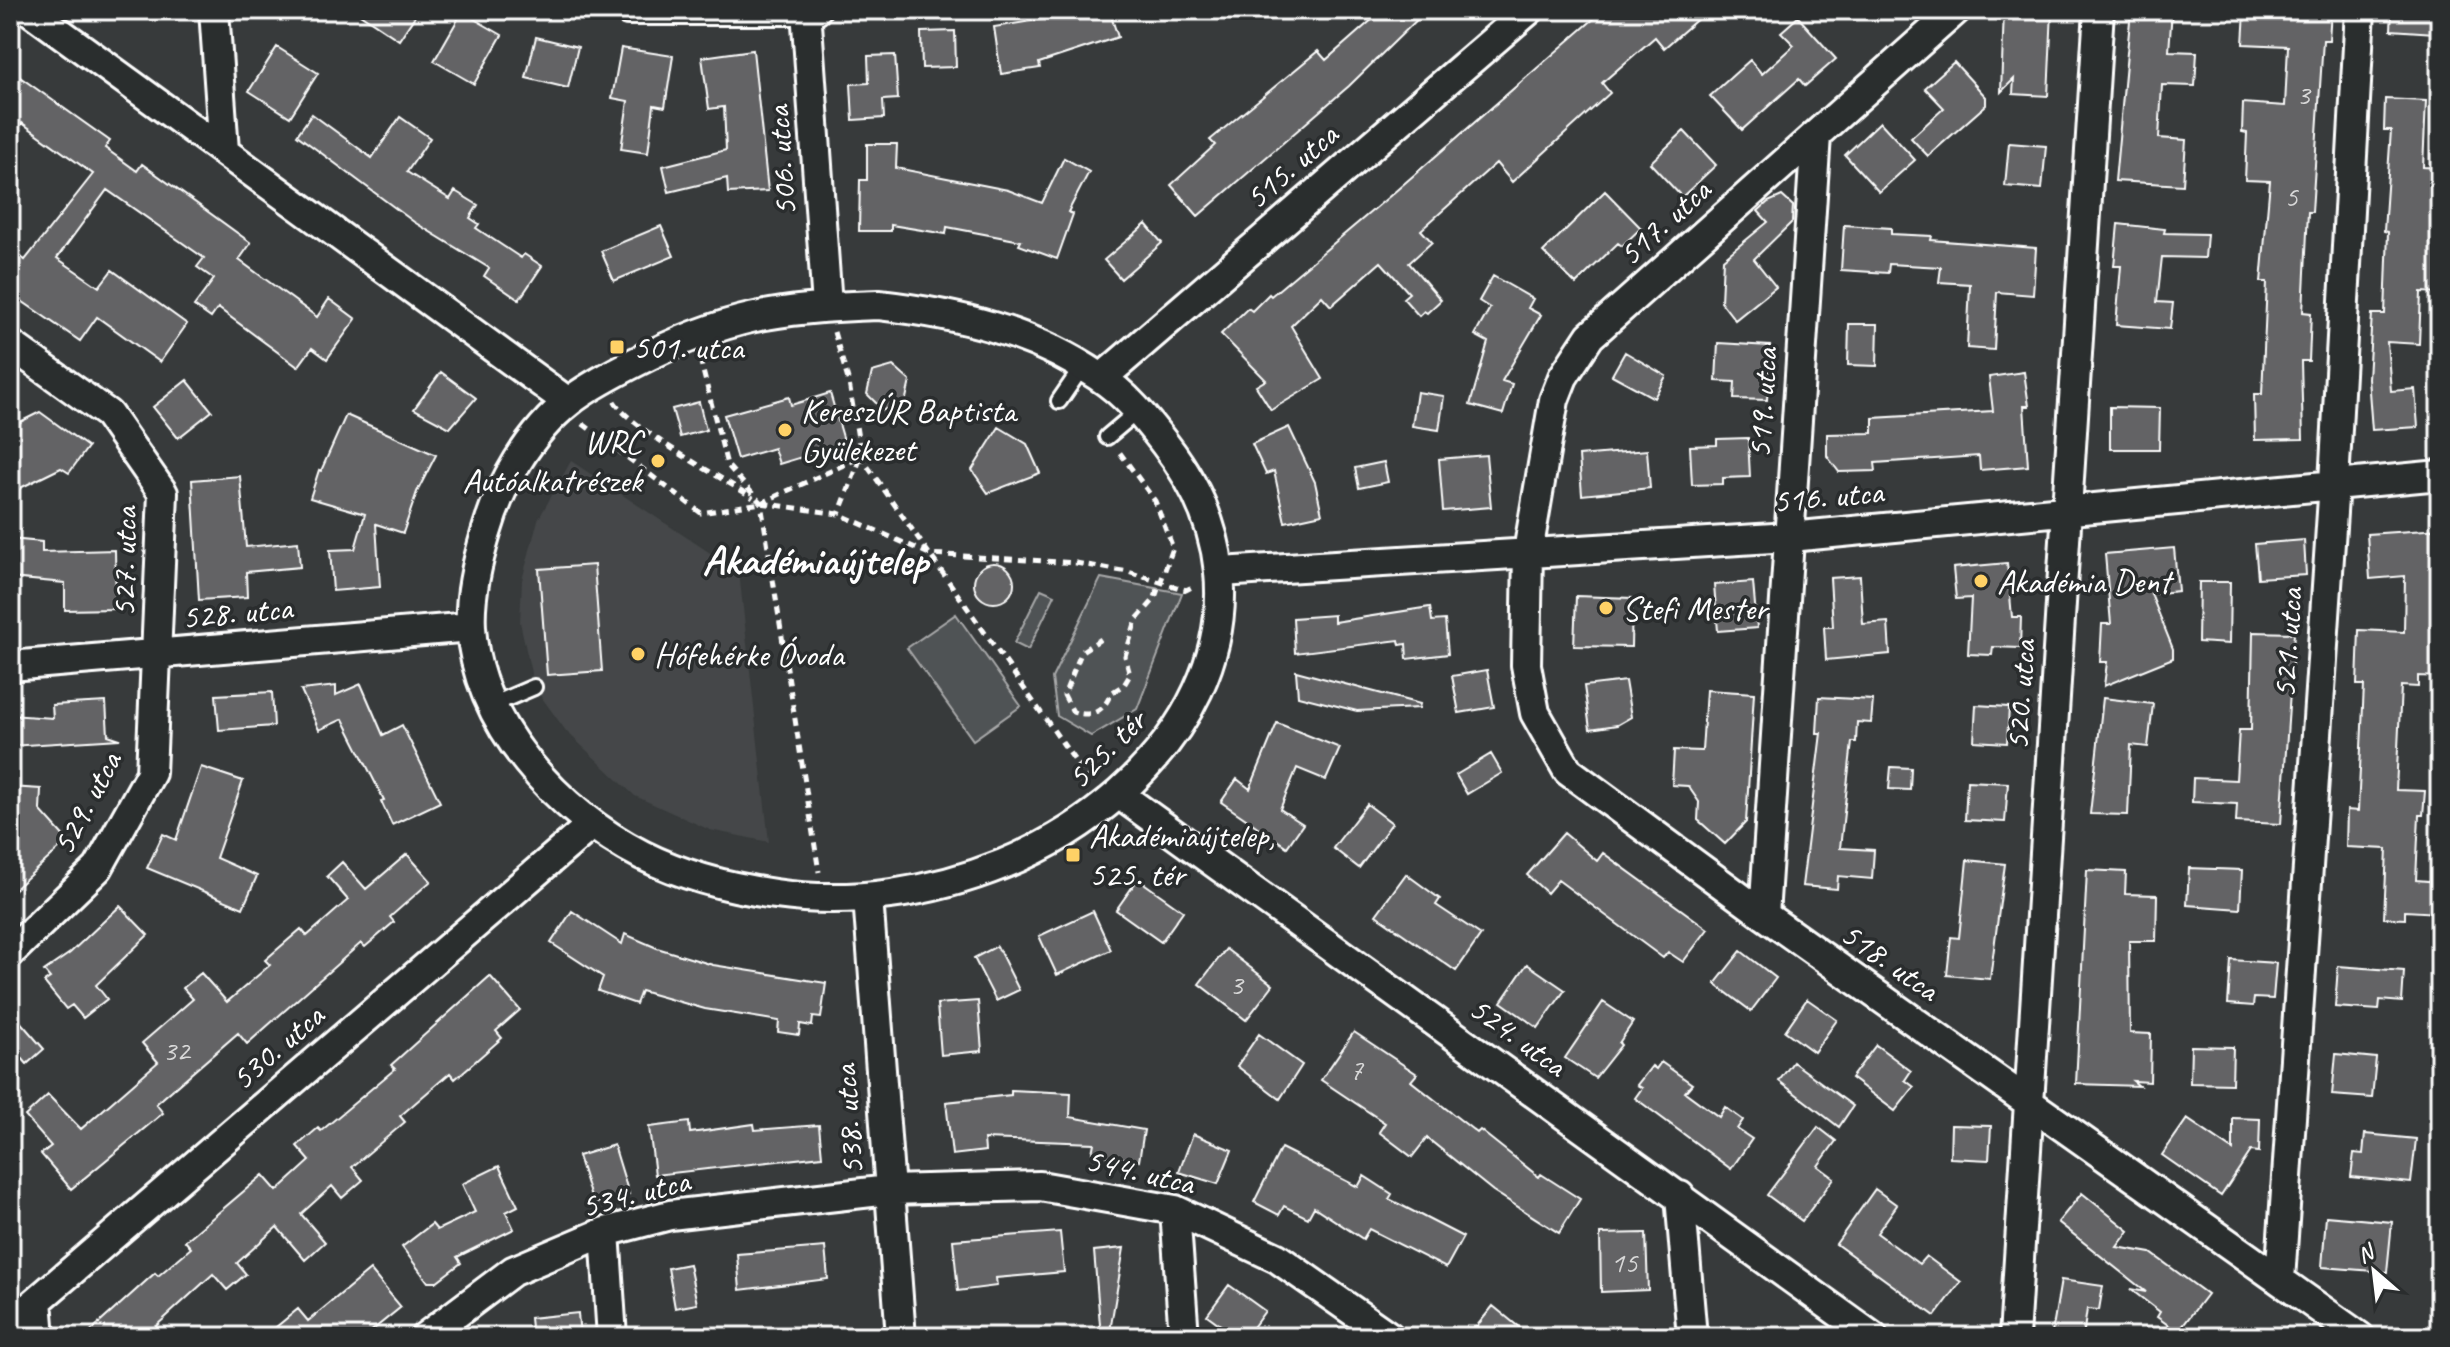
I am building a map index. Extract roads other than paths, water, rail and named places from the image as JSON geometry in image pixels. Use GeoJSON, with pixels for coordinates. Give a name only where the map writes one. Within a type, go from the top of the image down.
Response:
{"type":"FeatureCollection","features":[{"type":"Feature","properties":{"kind":"street"},"geometry":{"type":"LineString","coordinates":[[29,10],[568,402]]}},
{"type":"Feature","properties":{"kind":"street"},"geometry":{"type":"LineString","coordinates":[[214,10],[224,151]]}},
{"type":"Feature","properties":{"kind":"street"},"geometry":{"type":"LineString","coordinates":[[628,10],[810,10]]}},
{"type":"Feature","properties":{"kind":"street","name":"506. utca"},"geometry":{"type":"LineString","coordinates":[[810,10],[827,306]]}},
{"type":"Feature","properties":{"kind":"street","name":"515. utca"},"geometry":{"type":"LineString","coordinates":[[1092,372],[1529,10]]}},
{"type":"Feature","properties":{"kind":"street","name":"517. utca"},"geometry":{"type":"LineString","coordinates":[[1528,552],[1554,400],[1590,336],[1956,10]]}},
{"type":"Feature","properties":{"kind":"street","name":"520. utca"},"geometry":{"type":"LineString","coordinates":[[2014,1337],[2099,10]]}},
{"type":"Feature","properties":{"kind":"street","name":"521. utca"},"geometry":{"type":"LineString","coordinates":[[2280,1280],[2334,483],[2360,10]]}},
{"type":"Feature","properties":{"kind":"street","name":"519. utca"},"geometry":{"type":"LineString","coordinates":[[1764,915],[1816,135]]}},
{"type":"Feature","properties":{"kind":"street","name":"525. tér"},"geometry":{"type":"LineString","coordinates":[[879,305],[933,311],[1034,340],[1092,372],[1139,410],[1185,469],[1210,522],[1221,572],[1215,639],[1200,688],[1172,739],[1114,800],[1028,854],[978,874],[868,897],[823,899],[773,894],[710,880],[645,857],[591,825],[523,758],[492,705],[471,627],[476,568],[493,508],[518,459],[568,402],[694,334],[758,314],[827,306],[879,305]]}},
{"type":"Feature","properties":{"kind":"street","name":"527. utca"},"geometry":{"type":"LineString","coordinates":[[10,344],[108,414],[163,493],[158,655]]}},
{"type":"Feature","properties":{"kind":"street","name":"516. utca"},"geometry":{"type":"LineString","coordinates":[[1221,572],[1790,537],[2068,508],[2440,475]]}},
{"type":"Feature","properties":{"kind":"street","name":"518. utca"},"geometry":{"type":"LineString","coordinates":[[1528,552],[1526,665],[1535,713],[1568,771],[1764,915],[2360,1337]]}},
{"type":"Feature","properties":{"kind":"street","name":"528. utca"},"geometry":{"type":"LineString","coordinates":[[10,666],[471,627]]}},
{"type":"Feature","properties":{"kind":"street","name":"529. utca"},"geometry":{"type":"LineString","coordinates":[[10,953],[98,868],[151,773],[158,655]]}},
{"type":"Feature","properties":{"kind":"street","name":"524. utca"},"geometry":{"type":"LineString","coordinates":[[1114,800],[1680,1196],[1873,1337]]}},
{"type":"Feature","properties":{"kind":"street","name":"530. utca"},"geometry":{"type":"LineString","coordinates":[[10,1324],[591,825]]}},
{"type":"Feature","properties":{"kind":"street","name":"538. utca"},"geometry":{"type":"LineString","coordinates":[[868,897],[901,1337]]}},
{"type":"Feature","properties":{"kind":"street","name":"544. utca"},"geometry":{"type":"LineString","coordinates":[[889,1190],[1040,1186],[1175,1210],[1277,1258],[1390,1337]]}},
{"type":"Feature","properties":{"kind":"street","name":"534. utca"},"geometry":{"type":"LineString","coordinates":[[425,1337],[513,1271],[605,1232],[670,1215],[889,1190]]}},
{"type":"Feature","properties":{"kind":"street"},"geometry":{"type":"LineString","coordinates":[[1680,1196],[1692,1337]]}},
{"type":"Feature","properties":{"kind":"street"},"geometry":{"type":"LineString","coordinates":[[1175,1210],[1184,1337]]}},
{"type":"Feature","properties":{"kind":"street"},"geometry":{"type":"LineString","coordinates":[[605,1232],[612,1337]]}},
{"type":"Feature","properties":{"kind":"street"},"geometry":{"type":"LineString","coordinates":[[37,1301],[40,1337]]}},
{"type":"Feature","properties":{"kind":"lane"},"geometry":{"type":"LineString","coordinates":[[1059,401],[1092,372]]}},
{"type":"Feature","properties":{"kind":"lane"},"geometry":{"type":"LineString","coordinates":[[1107,437],[1139,410]]}},
{"type":"Feature","properties":{"kind":"lane"},"geometry":{"type":"LineString","coordinates":[[492,705],[534,687]]}},
{"type":"Feature","properties":{"kind":"place","name":"501. utca"},"geometry":{"type":"Point","coordinates":[617,347]}},
{"type":"Feature","properties":{"kind":"place","name":"KereszÚR Baptista Gyülekezet"},"geometry":{"type":"Point","coordinates":[785,430]}},
{"type":"Feature","properties":{"kind":"place","name":"WRC Autóalkatrészek"},"geometry":{"type":"Point","coordinates":[658,461]}},
{"type":"Feature","properties":{"kind":"place","name":"Akadémia Dent"},"geometry":{"type":"Point","coordinates":[1981,581]}},
{"type":"Feature","properties":{"kind":"place","name":"Stefi Mester"},"geometry":{"type":"Point","coordinates":[1606,608]}},
{"type":"Feature","properties":{"kind":"place","name":"Hófehérke Óvoda"},"geometry":{"type":"Point","coordinates":[638,654]}},
{"type":"Feature","properties":{"kind":"place","name":"Akadémiaújtelep, 525. tér"},"geometry":{"type":"Point","coordinates":[1073,855]}},
{"type":"Feature","properties":{"kind":"district","name":"Akadémiaújtelep"},"geometry":{"type":"Point","coordinates":[815,560]}}]}
